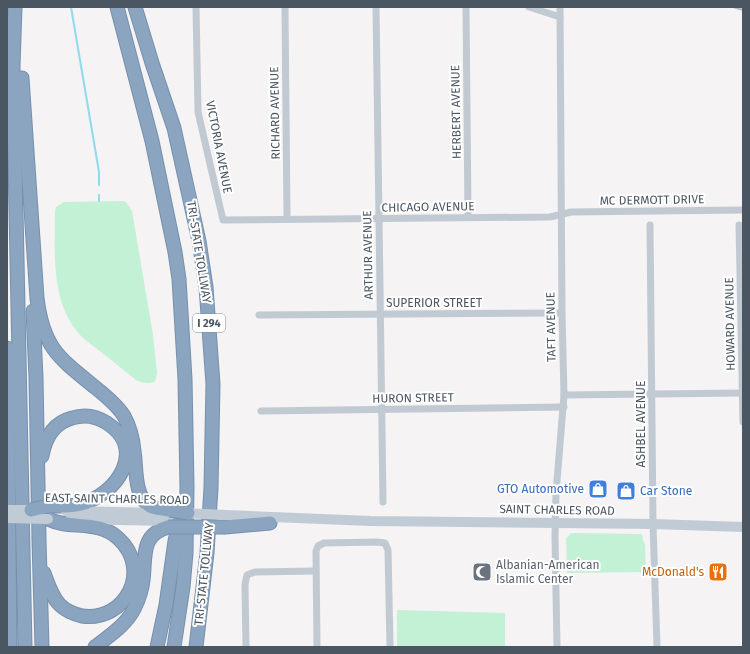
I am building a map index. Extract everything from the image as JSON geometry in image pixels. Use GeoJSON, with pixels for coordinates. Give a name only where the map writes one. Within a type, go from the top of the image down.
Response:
{"type":"FeatureCollection","features":[{"type":"Feature","properties":{"kind":"highway","name":"TRI-STATE TOLLWAY"},"geometry":{"type":"LineString","coordinates":[[117,7],[152,141],[175,252],[179,279],[186,379],[187,486],[186,553],[183,587],[174,647]]}},
{"type":"Feature","properties":{"kind":"highway","name":"TRI-STATE TOLLWAY"},"geometry":{"type":"LineString","coordinates":[[135,7],[174,128],[199,241],[206,287],[213,384],[211,488],[207,553],[196,647]]}},
{"type":"Feature","properties":{"kind":"highway"},"geometry":{"type":"LineString","coordinates":[[15,9],[21,66],[37,302],[40,320],[45,334],[51,346],[69,367],[115,404],[124,416],[132,440],[138,484],[142,497],[146,503],[169,518],[225,522],[270,523]]}},
{"type":"Feature","properties":{"kind":"highway"},"geometry":{"type":"LineString","coordinates":[[15,9],[14,74],[25,647]]}},
{"type":"Feature","properties":{"kind":"highway"},"geometry":{"type":"LineString","coordinates":[[29,187],[32,304],[36,378],[42,647]]}},
{"type":"Feature","properties":{"kind":"highway"},"geometry":{"type":"LineString","coordinates":[[7,348],[7,485],[10,647]]}},
{"type":"Feature","properties":{"kind":"highway"},"geometry":{"type":"LineString","coordinates":[[30,510],[48,512],[98,498],[112,487],[124,468],[126,454],[123,440],[113,427],[100,419],[89,416],[78,416],[65,420],[55,427],[46,439],[40,465],[38,484]]}},
{"type":"Feature","properties":{"kind":"highway"},"geometry":{"type":"LineString","coordinates":[[158,647],[166,605],[175,541],[187,486]]}},
{"type":"Feature","properties":{"kind":"highway"},"geometry":{"type":"LineString","coordinates":[[40,564],[48,586],[59,605],[66,610],[79,615],[95,616],[106,614],[116,608],[129,593],[133,581],[134,566],[132,558],[119,539],[112,534],[86,525],[57,523],[48,512]]}},
{"type":"Feature","properties":{"kind":"highway"},"geometry":{"type":"LineString","coordinates":[[95,647],[125,622],[133,611],[141,590],[147,543],[152,535],[169,518],[188,513]]}},
{"type":"Feature","properties":{"kind":"main road","name":"EAST SAINT CHARLES ROAD"},"geometry":{"type":"LineString","coordinates":[[7,510],[30,510]]}},
{"type":"Feature","properties":{"kind":"main road","name":"EAST SAINT CHARLES ROAD"},"geometry":{"type":"LineString","coordinates":[[7,518],[48,512],[169,518]]}},
{"type":"Feature","properties":{"kind":"main road","name":"EAST SAINT CHARLES ROAD"},"geometry":{"type":"LineString","coordinates":[[188,513],[225,522]]}},
{"type":"Feature","properties":{"kind":"main road","name":"SAINT CHARLES ROAD"},"geometry":{"type":"LineString","coordinates":[[270,523],[312,524],[371,521]]}},
{"type":"Feature","properties":{"kind":"main road","name":"SAINT CHARLES ROAD"},"geometry":{"type":"LineString","coordinates":[[225,522],[555,522],[743,527]]}},
{"type":"Feature","properties":{"kind":"street","name":"VICTORIA AVENUE"},"geometry":{"type":"LineString","coordinates":[[196,7],[198,112],[223,220]]}},
{"type":"Feature","properties":{"kind":"street","name":"RICHARD AVENUE"},"geometry":{"type":"LineString","coordinates":[[285,7],[287,220]]}},
{"type":"Feature","properties":{"kind":"street","name":"ARTHUR AVENUE"},"geometry":{"type":"LineString","coordinates":[[376,7],[383,502]]}},
{"type":"Feature","properties":{"kind":"street","name":"HERBERT AVENUE"},"geometry":{"type":"LineString","coordinates":[[466,7],[468,217]]}},
{"type":"Feature","properties":{"kind":"street"},"geometry":{"type":"LineString","coordinates":[[529,7],[560,17]]}},
{"type":"Feature","properties":{"kind":"street","name":"TAFT AVENUE"},"geometry":{"type":"LineString","coordinates":[[557,647],[555,522],[556,493],[564,407],[560,7]]}},
{"type":"Feature","properties":{"kind":"street","name":"MC DERMOTT DRIVE"},"geometry":{"type":"LineString","coordinates":[[561,213],[743,210]]}},
{"type":"Feature","properties":{"kind":"street","name":"CHICAGO AVENUE"},"geometry":{"type":"LineString","coordinates":[[223,220],[550,217],[561,213]]}},
{"type":"Feature","properties":{"kind":"street","name":"ASHBEL AVENUE"},"geometry":{"type":"LineString","coordinates":[[650,225],[653,524],[657,647]]}},
{"type":"Feature","properties":{"kind":"street","name":"HOWARD AVENUE"},"geometry":{"type":"LineString","coordinates":[[739,226],[743,422]]}},
{"type":"Feature","properties":{"kind":"street","name":"SUPERIOR STREET"},"geometry":{"type":"LineString","coordinates":[[259,315],[562,313]]}},
{"type":"Feature","properties":{"kind":"street"},"geometry":{"type":"LineString","coordinates":[[564,395],[743,392]]}},
{"type":"Feature","properties":{"kind":"street","name":"HURON STREET"},"geometry":{"type":"LineString","coordinates":[[262,411],[564,407]]}},
{"type":"Feature","properties":{"kind":"street"},"geometry":{"type":"LineString","coordinates":[[317,647],[316,551],[318,546],[324,543],[377,542],[384,543],[388,550],[390,647]]}},
{"type":"Feature","properties":{"kind":"street"},"geometry":{"type":"LineString","coordinates":[[246,647],[245,586],[247,575],[255,572],[316,571]]}},
{"type":"Feature","properties":{"kind":"green space"},"geometry":{"type":"Polygon","coordinates":[[[64,202],[126,202],[132,211],[153,335],[157,373],[156,379],[152,383],[145,383],[136,380],[81,336],[71,323],[64,308],[56,277],[56,207],[64,202]]]}},
{"type":"Feature","properties":{"kind":"green space"},"geometry":{"type":"Polygon","coordinates":[[[571,533],[642,534],[645,545],[646,572],[567,573],[566,539],[571,533]]]}},
{"type":"Feature","properties":{"kind":"green space"},"geometry":{"type":"Polygon","coordinates":[[[397,610],[505,613],[505,647],[397,647],[397,610]]]}},
{"type":"Feature","properties":{"kind":"waterway"},"geometry":{"type":"LineString","coordinates":[[71,7],[99,172],[99,185]]}},
{"type":"Feature","properties":{"kind":"waterway"},"geometry":{"type":"LineString","coordinates":[[99,195],[99,201]]}},
{"type":"Feature","properties":{"kind":"railway"},"geometry":{"type":"LineString","coordinates":[[733,7],[743,10]]}},
{"type":"Feature","properties":{"kind":"place","name":"GTO Automotive"},"geometry":{"type":"Point","coordinates":[598,489]}},
{"type":"Feature","properties":{"kind":"place","name":"Car Stone"},"geometry":{"type":"Point","coordinates":[626,491]}},
{"type":"Feature","properties":{"kind":"place","name":"Albanian-American Islamic Center"},"geometry":{"type":"Point","coordinates":[482,572]}},
{"type":"Feature","properties":{"kind":"place","name":"McDonald's"},"geometry":{"type":"Point","coordinates":[718,572]}}]}
